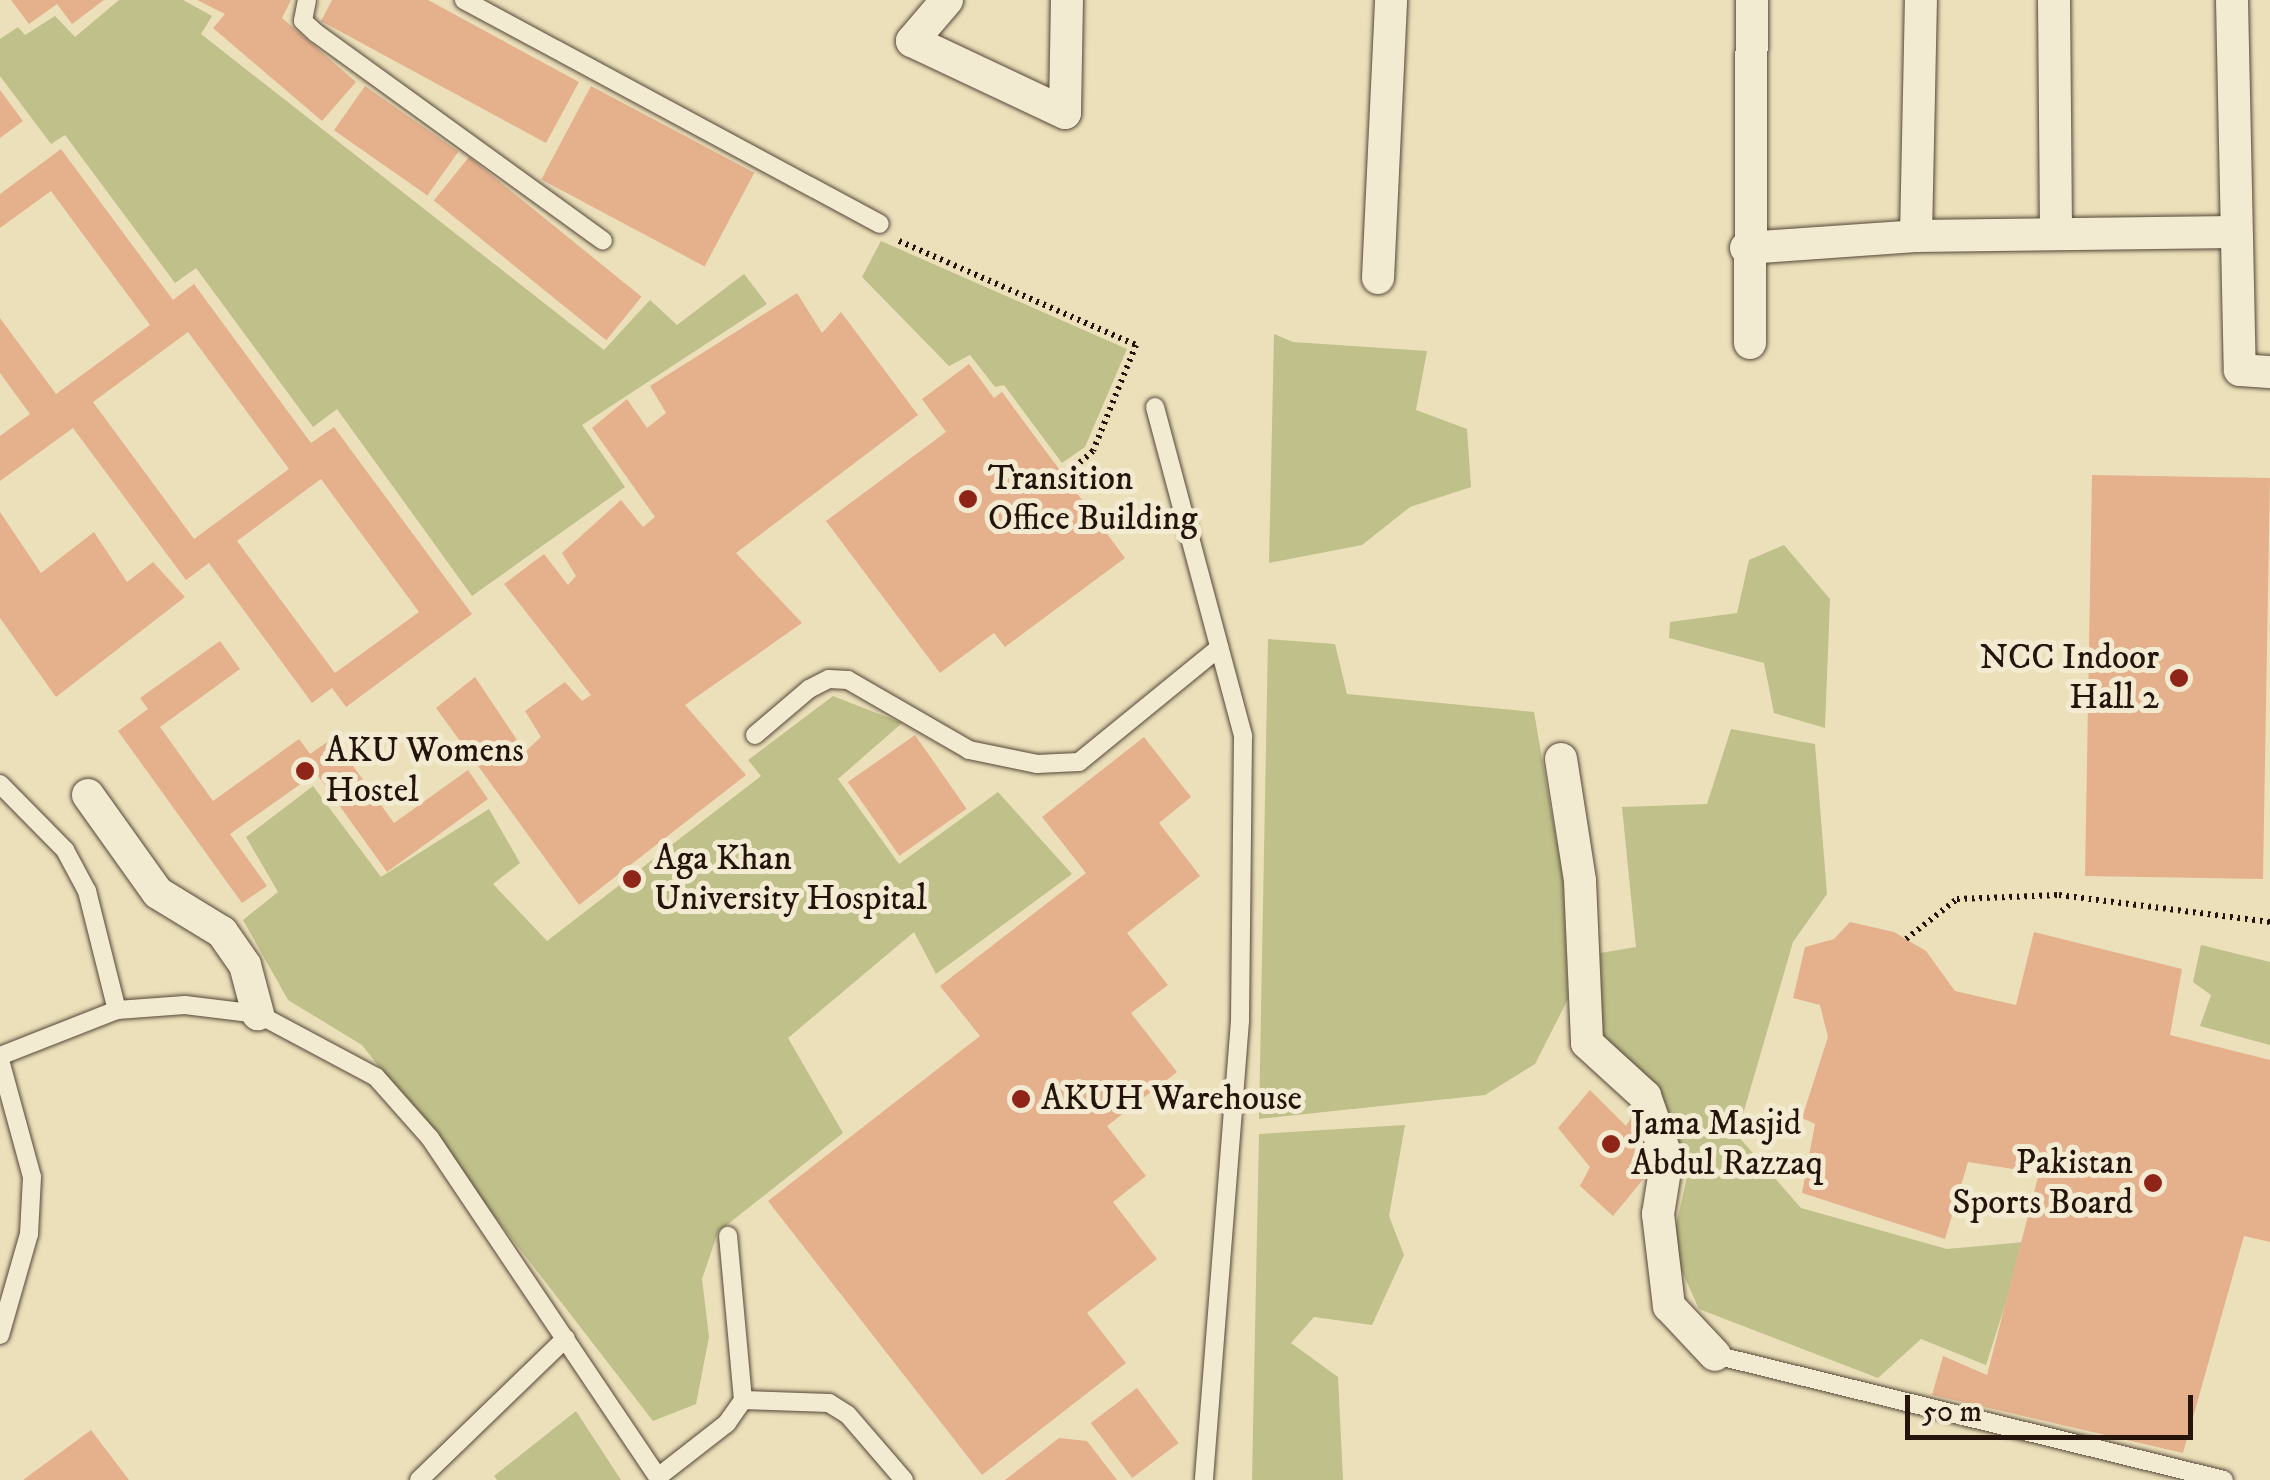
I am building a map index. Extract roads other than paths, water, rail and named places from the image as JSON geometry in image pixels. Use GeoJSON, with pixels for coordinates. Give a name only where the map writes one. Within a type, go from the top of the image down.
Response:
{"type":"FeatureCollection","features":[{"type":"Feature","properties":{"kind":"street"},"geometry":{"type":"LineString","coordinates":[[946,0],[912,41],[1065,113],[1067,0]]}},
{"type":"Feature","properties":{"kind":"street"},"geometry":{"type":"LineString","coordinates":[[1378,278],[1391,0]]}},
{"type":"Feature","properties":{"kind":"street"},"geometry":{"type":"LineString","coordinates":[[1750,343],[1746,248],[1752,0]]}},
{"type":"Feature","properties":{"kind":"street"},"geometry":{"type":"LineString","coordinates":[[1916,236],[1921,0]]}},
{"type":"Feature","properties":{"kind":"street"},"geometry":{"type":"LineString","coordinates":[[2054,0],[2056,233]]}},
{"type":"Feature","properties":{"kind":"street"},"geometry":{"type":"LineString","coordinates":[[2232,0],[2234,232],[2240,370],[2270,372]]}},
{"type":"Feature","properties":{"kind":"street"},"geometry":{"type":"LineString","coordinates":[[1746,248],[1916,236],[2234,232]]}},
{"type":"Feature","properties":{"kind":"street"},"geometry":{"type":"LineString","coordinates":[[1561,759],[1580,881],[1587,1043],[1645,1096],[1667,1158],[1658,1214],[1669,1306],[1715,1356]]}},
{"type":"Feature","properties":{"kind":"street"},"geometry":{"type":"LineString","coordinates":[[88,794],[158,893],[222,932],[245,964],[258,1014]]}},
{"type":"Feature","properties":{"kind":"lane"},"geometry":{"type":"LineString","coordinates":[[307,0],[303,21],[316,33],[603,240]]}},
{"type":"Feature","properties":{"kind":"lane"},"geometry":{"type":"LineString","coordinates":[[464,0],[880,224]]}},
{"type":"Feature","properties":{"kind":"lane"},"geometry":{"type":"LineString","coordinates":[[1155,407],[1244,736],[1240,1021],[1204,1480]]}},
{"type":"Feature","properties":{"kind":"lane"},"geometry":{"type":"LineString","coordinates":[[754,736],[809,689],[829,679],[848,680],[968,750],[1037,764],[1079,762],[1219,648]]}},
{"type":"Feature","properties":{"kind":"lane"},"geometry":{"type":"LineString","coordinates":[[0,784],[65,850],[87,891],[117,1010]]}},
{"type":"Feature","properties":{"kind":"lane"},"geometry":{"type":"LineString","coordinates":[[0,1335],[30,1234],[32,1177],[0,1058],[117,1010],[185,1006],[258,1014],[376,1077],[430,1138],[659,1479],[728,1423],[743,1400],[728,1236]]}},
{"type":"Feature","properties":{"kind":"lane"},"geometry":{"type":"LineString","coordinates":[[419,1480],[566,1338]]}},
{"type":"Feature","properties":{"kind":"lane"},"geometry":{"type":"LineString","coordinates":[[1715,1356],[2224,1480]]}},
{"type":"Feature","properties":{"kind":"lane"},"geometry":{"type":"LineString","coordinates":[[743,1400],[829,1403],[848,1415],[904,1480]]}},
{"type":"Feature","properties":{"kind":"place","name":"Transition Office Building"},"geometry":{"type":"Point","coordinates":[968,499]}},
{"type":"Feature","properties":{"kind":"place","name":"NCC Indoor Hall 2"},"geometry":{"type":"Point","coordinates":[2179,678]}},
{"type":"Feature","properties":{"kind":"place","name":"AKU Womens Hostel"},"geometry":{"type":"Point","coordinates":[305,771]}},
{"type":"Feature","properties":{"kind":"place","name":"Aga Khan University Hospital"},"geometry":{"type":"Point","coordinates":[632,879]}},
{"type":"Feature","properties":{"kind":"place","name":"AKUH Warehouse"},"geometry":{"type":"Point","coordinates":[1021,1099]}},
{"type":"Feature","properties":{"kind":"place","name":"Jama Masjid Abdul Razzaq"},"geometry":{"type":"Point","coordinates":[1611,1144]}},
{"type":"Feature","properties":{"kind":"place","name":"Pakistan Sports Board"},"geometry":{"type":"Point","coordinates":[2153,1183]}}]}
